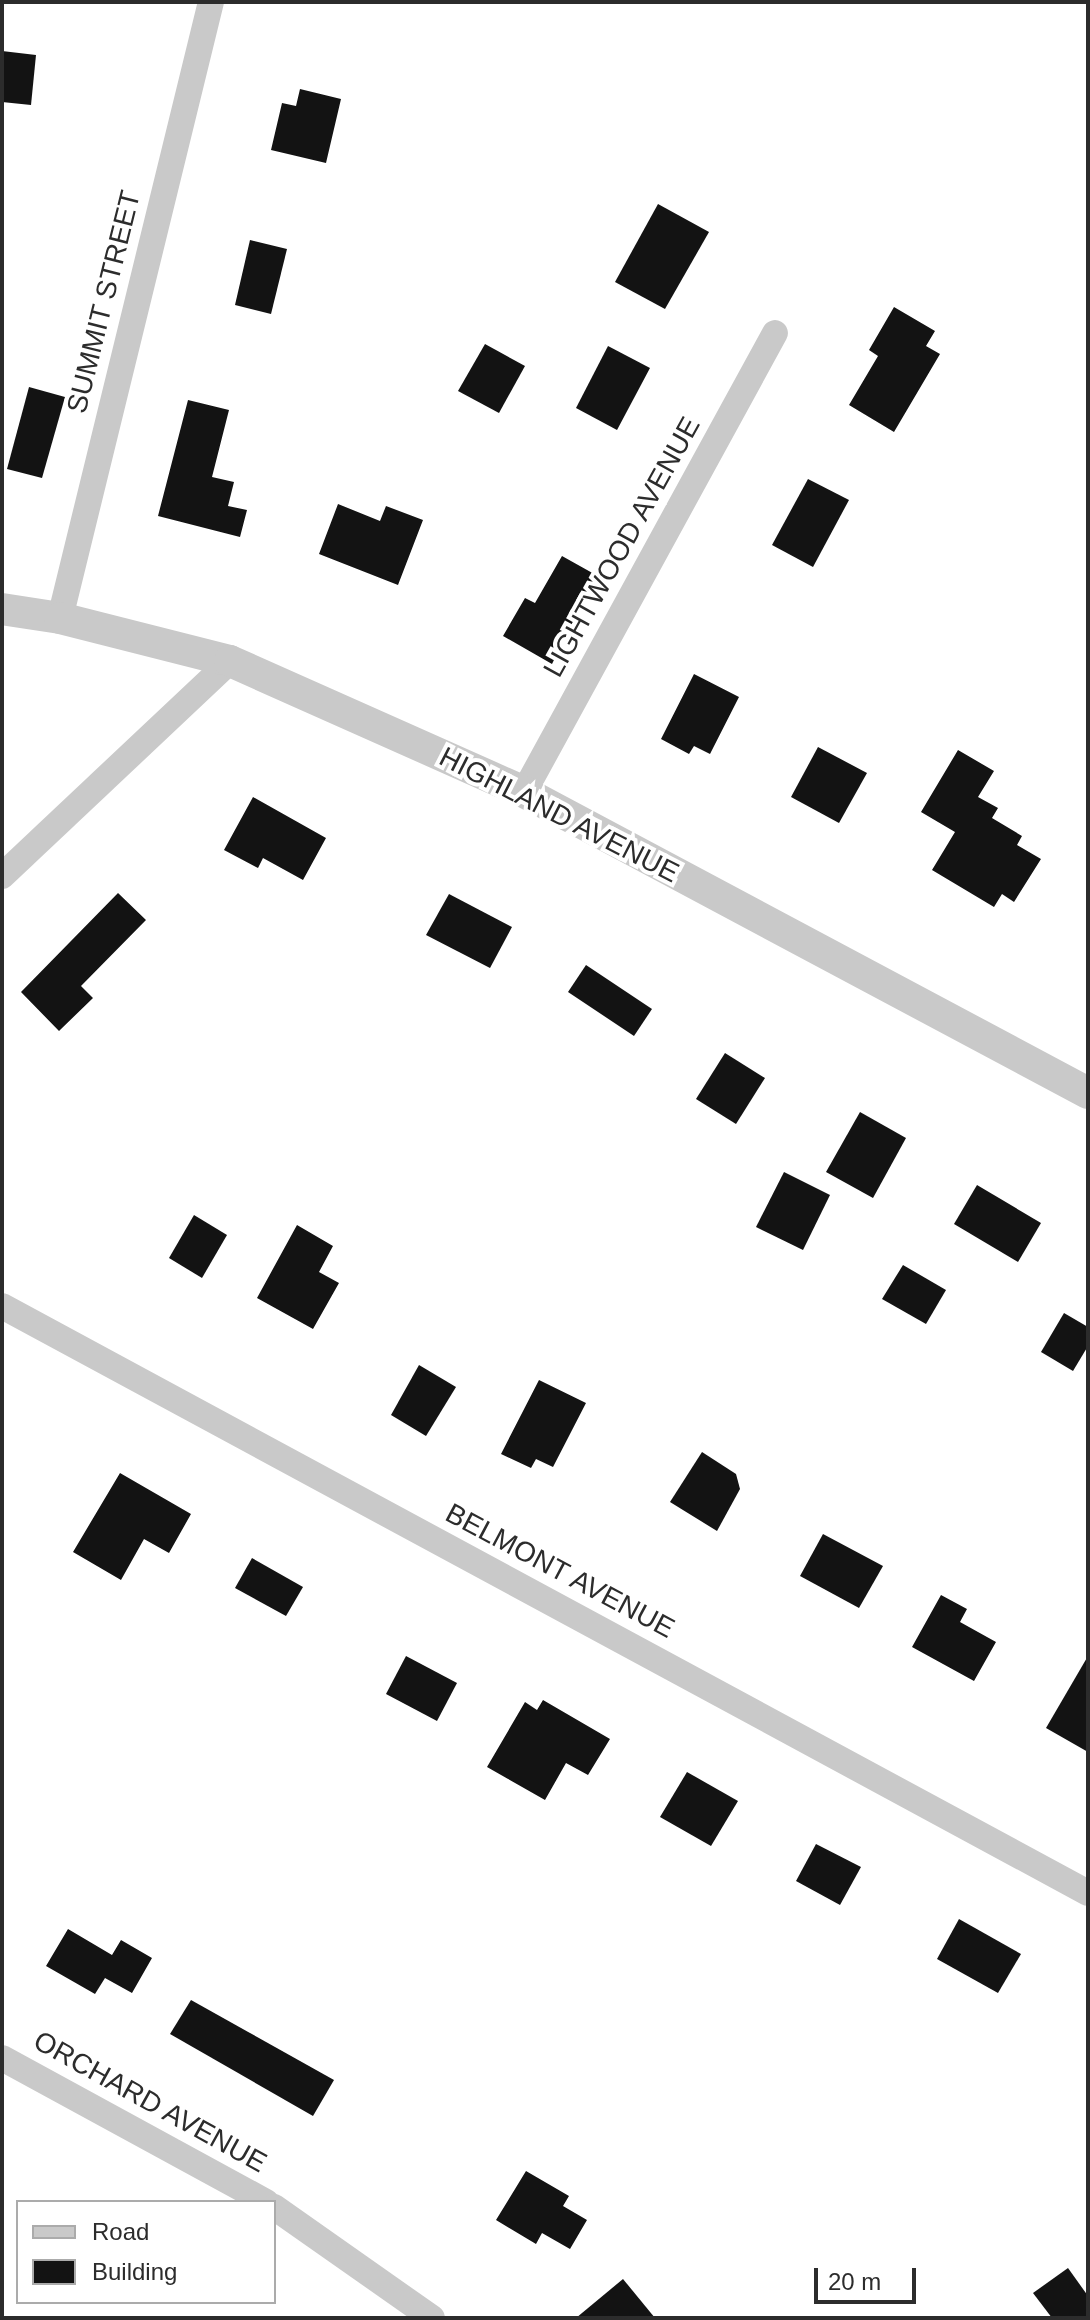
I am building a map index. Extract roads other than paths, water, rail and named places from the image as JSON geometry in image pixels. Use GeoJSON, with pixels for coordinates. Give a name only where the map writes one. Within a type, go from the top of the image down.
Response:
{"type":"FeatureCollection","features":[{"type":"Feature","properties":{"kind":"street","name":"SUMMIT STREET"},"geometry":{"type":"LineString","coordinates":[[60,618],[211,2]]}},
{"type":"Feature","properties":{"kind":"street","name":"LIGHTWOOD AVENUE"},"geometry":{"type":"LineString","coordinates":[[524,792],[775,333]]}},
{"type":"Feature","properties":{"kind":"street","name":"HIGHLAND AVENUE"},"geometry":{"type":"LineString","coordinates":[[2,609],[60,618],[230,661],[524,792],[1088,1093]]}},
{"type":"Feature","properties":{"kind":"street"},"geometry":{"type":"LineString","coordinates":[[2,876],[230,661]]}},
{"type":"Feature","properties":{"kind":"street","name":"BELMONT AVENUE"},"geometry":{"type":"LineString","coordinates":[[2,1306],[1088,1893]]}},
{"type":"Feature","properties":{"kind":"street","name":"ORCHARD AVENUE"},"geometry":{"type":"LineString","coordinates":[[2,2058],[262,2200]]}},
{"type":"Feature","properties":{"kind":"street","name":"ORCHARD AVENUE"},"geometry":{"type":"LineString","coordinates":[[276,2208],[432,2318]]}}]}
